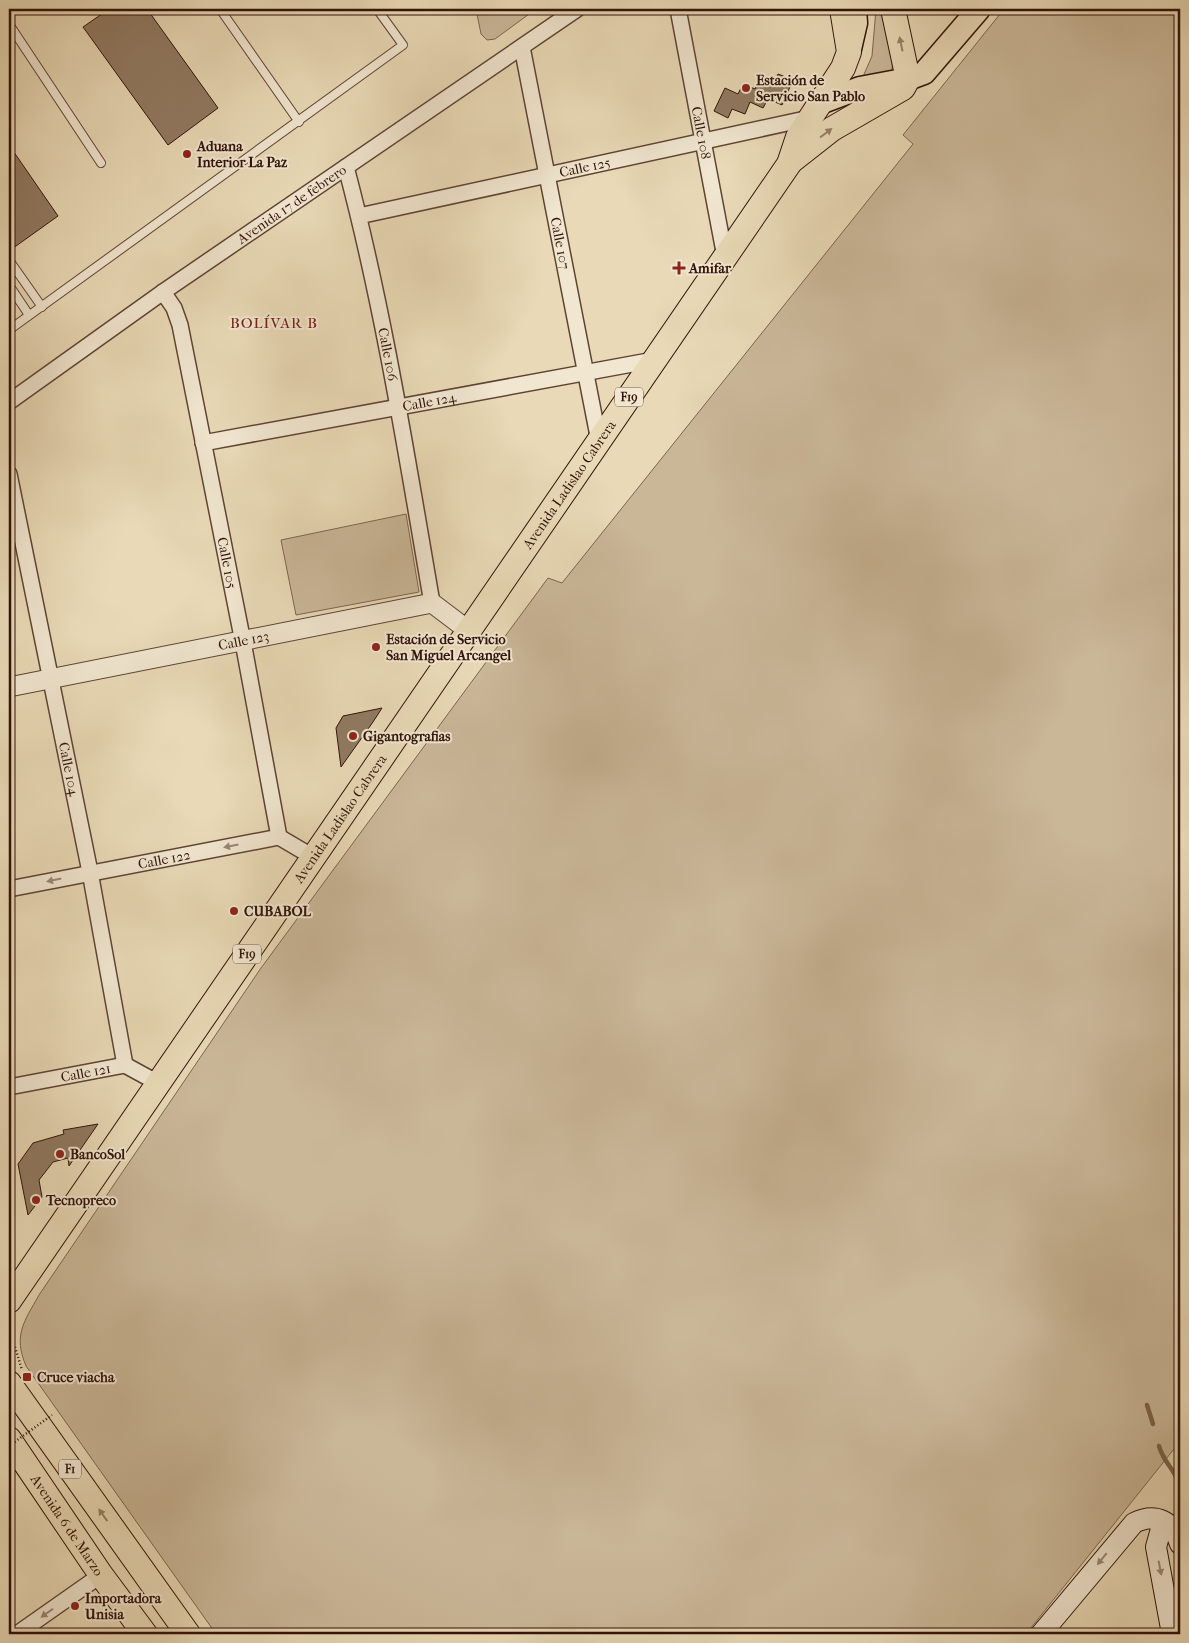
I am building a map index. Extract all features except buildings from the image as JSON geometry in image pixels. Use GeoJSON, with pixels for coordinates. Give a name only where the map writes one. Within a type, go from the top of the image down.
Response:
{"type":"FeatureCollection","features":[{"type":"Feature","properties":{"kind":"highway"},"geometry":{"type":"LineString","coordinates":[[842,9],[849,52]]}},
{"type":"Feature","properties":{"kind":"highway"},"geometry":{"type":"LineString","coordinates":[[893,9],[908,79]]}},
{"type":"Feature","properties":{"kind":"highway","name":"Avenida Ladislao Cabrera"},"geometry":{"type":"LineString","coordinates":[[9,1300],[17,1278],[158,1083],[789,164],[798,137],[843,68],[849,52]]}},
{"type":"Feature","properties":{"kind":"highway","name":"Avenida Ladislao Cabrera"},"geometry":{"type":"LineString","coordinates":[[789,164],[832,129],[903,88],[908,79]]}},
{"type":"Feature","properties":{"kind":"highway","name":"F1"},"geometry":{"type":"LineString","coordinates":[[9,1383],[188,1634]]}},
{"type":"Feature","properties":{"kind":"highway","name":"Avenida 6 de Marzo"},"geometry":{"type":"LineString","coordinates":[[9,1439],[101,1575],[145,1634]]}},
{"type":"Feature","properties":{"kind":"main road","name":"Avenida Ladislao Cabrera"},"geometry":{"type":"LineString","coordinates":[[849,52],[856,24],[855,9]]}},
{"type":"Feature","properties":{"kind":"main road"},"geometry":{"type":"LineString","coordinates":[[815,110],[882,82],[908,79],[924,73],[979,9]]}},
{"type":"Feature","properties":{"kind":"main road"},"geometry":{"type":"LineString","coordinates":[[1041,1634],[1134,1523],[1146,1517],[1160,1519],[1175,1531],[1180,1544]]}},
{"type":"Feature","properties":{"kind":"main road"},"geometry":{"type":"LineString","coordinates":[[1168,1524],[1161,1529],[1156,1547],[1172,1634]]}},
{"type":"Feature","properties":{"kind":"street","name":"Avenida 17 de febrero"},"geometry":{"type":"LineString","coordinates":[[9,402],[163,292],[577,9]]}},
{"type":"Feature","properties":{"kind":"street","name":"Calle 108"},"geometry":{"type":"LineString","coordinates":[[678,9],[725,257]]}},
{"type":"Feature","properties":{"kind":"street","name":"Calle 107"},"geometry":{"type":"LineString","coordinates":[[522,46],[599,441]]}},
{"type":"Feature","properties":{"kind":"street","name":"Calle 125"},"geometry":{"type":"LineString","coordinates":[[359,216],[703,142],[815,110]]}},
{"type":"Feature","properties":{"kind":"street","name":"Calle 106"},"geometry":{"type":"LineString","coordinates":[[346,167],[359,216],[398,407],[432,604]]}},
{"type":"Feature","properties":{"kind":"street","name":"Calle 105"},"geometry":{"type":"LineString","coordinates":[[163,292],[174,308],[180,325],[243,642],[279,837]]}},
{"type":"Feature","properties":{"kind":"street","name":"Calle 124"},"geometry":{"type":"LineString","coordinates":[[203,443],[654,360]]}},
{"type":"Feature","properties":{"kind":"street","name":"Calle 104"},"geometry":{"type":"LineString","coordinates":[[9,474],[90,872],[125,1065]]}},
{"type":"Feature","properties":{"kind":"street"},"geometry":{"type":"LineString","coordinates":[[432,604],[468,631]]}},
{"type":"Feature","properties":{"kind":"street","name":"Calle 123"},"geometry":{"type":"LineString","coordinates":[[9,687],[432,604]]}},
{"type":"Feature","properties":{"kind":"street"},"geometry":{"type":"LineString","coordinates":[[279,837],[313,858]]}},
{"type":"Feature","properties":{"kind":"street","name":"Calle 122"},"geometry":{"type":"LineString","coordinates":[[9,889],[279,837]]}},
{"type":"Feature","properties":{"kind":"street","name":"Calle 121"},"geometry":{"type":"LineString","coordinates":[[9,1087],[125,1065],[158,1083]]}},
{"type":"Feature","properties":{"kind":"street"},"geometry":{"type":"LineString","coordinates":[[17,1634],[101,1575]]}},
{"type":"Feature","properties":{"kind":"lane"},"geometry":{"type":"LineString","coordinates":[[220,9],[300,122]]}},
{"type":"Feature","properties":{"kind":"lane"},"geometry":{"type":"LineString","coordinates":[[9,330],[300,122],[403,45],[377,9]]}},
{"type":"Feature","properties":{"kind":"lane"},"geometry":{"type":"LineString","coordinates":[[9,24],[13,34],[101,163]]}},
{"type":"Feature","properties":{"kind":"lane"},"geometry":{"type":"LineString","coordinates":[[9,260],[42,307]]}},
{"type":"Feature","properties":{"kind":"lane"},"geometry":{"type":"LineString","coordinates":[[9,285],[29,315]]}},
{"type":"Feature","properties":{"kind":"path"},"geometry":{"type":"LineString","coordinates":[[9,1446],[52,1415]]}},
{"type":"Feature","properties":{"kind":"shaded area"},"geometry":{"type":"Polygon","coordinates":[[[476,9],[536,9],[495,39],[487,40],[481,34],[476,9]]]}},
{"type":"Feature","properties":{"kind":"shaded area"},"geometry":{"type":"Polygon","coordinates":[[[876,9],[883,9],[893,56],[892,70],[874,78],[862,79],[872,56],[876,9]]]}},
{"type":"Feature","properties":{"kind":"shaded area"},"geometry":{"type":"Polygon","coordinates":[[[1004,9],[1180,9],[1180,1455],[1178,1444],[1026,1634],[216,1634],[26,1366],[20,1346],[20,1337],[25,1321],[39,1295],[261,968],[548,578],[562,583],[913,144],[903,135],[1004,9]]]}},
{"type":"Feature","properties":{"kind":"shaded area"},"geometry":{"type":"Polygon","coordinates":[[[406,514],[419,592],[296,615],[281,540],[406,514]]]}},
{"type":"Feature","properties":{"kind":"waterway"},"geometry":{"type":"LineString","coordinates":[[1147,1405],[1153,1424]]}},
{"type":"Feature","properties":{"kind":"waterway"},"geometry":{"type":"LineString","coordinates":[[1159,1446],[1161,1453],[1176,1477],[1180,1490]]}},
{"type":"Feature","properties":{"kind":"place","name":"Estación de Servicio San Pablo"},"geometry":{"type":"Point","coordinates":[746,88]}},
{"type":"Feature","properties":{"kind":"place","name":"Aduana Interior La Paz"},"geometry":{"type":"Point","coordinates":[187,154]}},
{"type":"Feature","properties":{"kind":"place","name":"Amifar"},"geometry":{"type":"Point","coordinates":[679,268]}},
{"type":"Feature","properties":{"kind":"place","name":"Estación de Servicio San Miguel Arcangel"},"geometry":{"type":"Point","coordinates":[376,647]}},
{"type":"Feature","properties":{"kind":"place","name":"Gigantografias"},"geometry":{"type":"Point","coordinates":[353,736]}},
{"type":"Feature","properties":{"kind":"place","name":"CUBABOL"},"geometry":{"type":"Point","coordinates":[234,911]}},
{"type":"Feature","properties":{"kind":"place","name":"BancoSol"},"geometry":{"type":"Point","coordinates":[60,1154]}},
{"type":"Feature","properties":{"kind":"place","name":"Tecnopreco"},"geometry":{"type":"Point","coordinates":[36,1200]}},
{"type":"Feature","properties":{"kind":"place","name":"Cruce viacha"},"geometry":{"type":"Point","coordinates":[27,1377]}},
{"type":"Feature","properties":{"kind":"place","name":"Importadora Unisia"},"geometry":{"type":"Point","coordinates":[75,1606]}},
{"type":"Feature","properties":{"kind":"district","name":"BOLÍVAR B"},"geometry":{"type":"Point","coordinates":[274,323]}}]}
